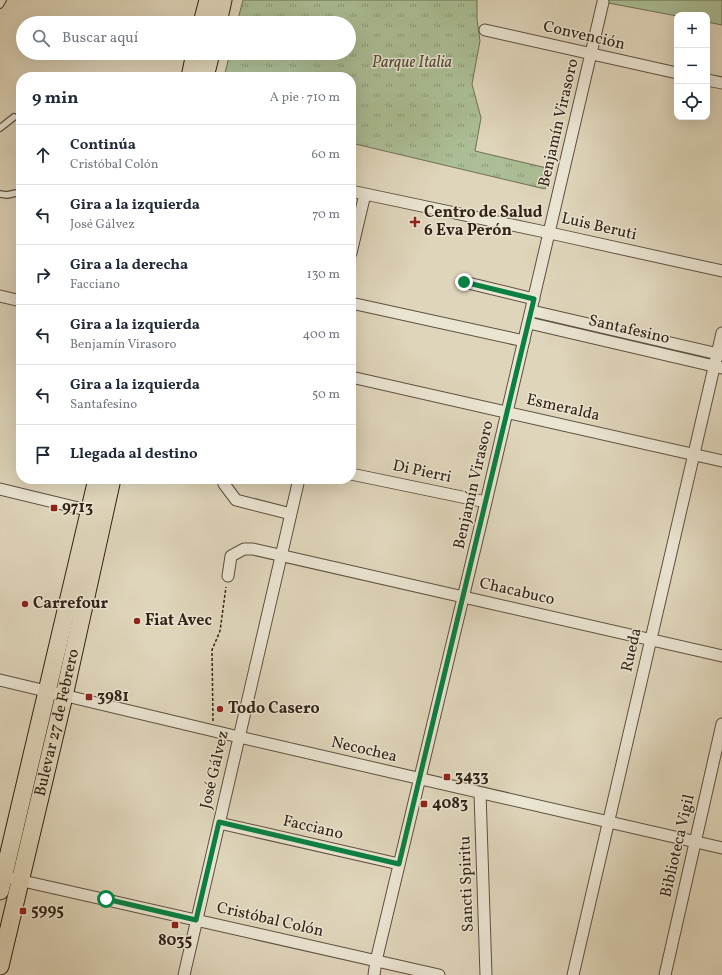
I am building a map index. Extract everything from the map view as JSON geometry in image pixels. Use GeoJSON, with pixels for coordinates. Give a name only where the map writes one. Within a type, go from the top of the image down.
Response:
{"type":"FeatureCollection","features":[{"type":"Feature","properties":{"kind":"main road"},"geometry":{"type":"LineString","coordinates":[[204,16],[208,0]]}},
{"type":"Feature","properties":{"kind":"main road"},"geometry":{"type":"LineString","coordinates":[[220,16],[223,0]]}},
{"type":"Feature","properties":{"kind":"main road"},"geometry":{"type":"LineString","coordinates":[[191,72],[194,60]]}},
{"type":"Feature","properties":{"kind":"main road"},"geometry":{"type":"LineString","coordinates":[[206,72],[209,60]]}},
{"type":"Feature","properties":{"kind":"main road","name":"Bulevar 27 de Febrero"},"geometry":{"type":"LineString","coordinates":[[0,966],[64,696],[97,512],[97,484]]}},
{"type":"Feature","properties":{"kind":"main road","name":"Bulevar 27 de Febrero"},"geometry":{"type":"LineString","coordinates":[[1,882],[46,692],[97,512],[110,484]]}},
{"type":"Feature","properties":{"kind":"street","name":"Benjamín Virasoro"},"geometry":{"type":"LineString","coordinates":[[374,975],[376,960],[532,311],[603,2]]}},
{"type":"Feature","properties":{"kind":"street","name":"Convención"},"geometry":{"type":"LineString","coordinates":[[485,30],[674,72]]}},
{"type":"Feature","properties":{"kind":"street"},"geometry":{"type":"LineString","coordinates":[[710,81],[722,83]]}},
{"type":"Feature","properties":{"kind":"street","name":"Luis Beruti"},"geometry":{"type":"LineString","coordinates":[[356,192],[722,271]]}},
{"type":"Feature","properties":{"kind":"street"},"geometry":{"type":"LineString","coordinates":[[356,232],[365,194]]}},
{"type":"Feature","properties":{"kind":"street"},"geometry":{"type":"LineString","coordinates":[[464,282],[534,299]]}},
{"type":"Feature","properties":{"kind":"street"},"geometry":{"type":"LineString","coordinates":[[0,296],[16,300]]}},
{"type":"Feature","properties":{"kind":"street"},"geometry":{"type":"LineString","coordinates":[[356,304],[524,341]]}},
{"type":"Feature","properties":{"kind":"street","name":"Santafesino"},"geometry":{"type":"LineString","coordinates":[[532,311],[720,355]]}},
{"type":"Feature","properties":{"kind":"street","name":"Santafesino"},"geometry":{"type":"LineString","coordinates":[[529,323],[718,367]]}},
{"type":"Feature","properties":{"kind":"street","name":"Rueda"},"geometry":{"type":"LineString","coordinates":[[573,975],[693,454],[718,367],[722,333]]}},
{"type":"Feature","properties":{"kind":"street","name":"Esmeralda"},"geometry":{"type":"LineString","coordinates":[[356,378],[722,461]]}},
{"type":"Feature","properties":{"kind":"street","name":"Di Pierri"},"geometry":{"type":"LineString","coordinates":[[356,475],[486,502]]}},
{"type":"Feature","properties":{"kind":"street"},"geometry":{"type":"LineString","coordinates":[[225,484],[236,500],[291,514]]}},
{"type":"Feature","properties":{"kind":"street","name":"José Gálvez"},"geometry":{"type":"LineString","coordinates":[[184,975],[298,484]]}},
{"type":"Feature","properties":{"kind":"street"},"geometry":{"type":"LineString","coordinates":[[0,489],[97,512]]}},
{"type":"Feature","properties":{"kind":"street","name":"Chacabuco"},"geometry":{"type":"LineString","coordinates":[[228,576],[231,556],[244,549],[253,548],[722,656]]}},
{"type":"Feature","properties":{"kind":"street","name":"Necochea"},"geometry":{"type":"LineString","coordinates":[[0,680],[213,731],[722,848]]}},
{"type":"Feature","properties":{"kind":"street","name":"Biblioteca Vigil"},"geometry":{"type":"LineString","coordinates":[[665,975],[722,724]]}},
{"type":"Feature","properties":{"kind":"street","name":"Sancti Spiritu"},"geometry":{"type":"LineString","coordinates":[[480,793],[486,975]]}},
{"type":"Feature","properties":{"kind":"street","name":"Facciano"},"geometry":{"type":"LineString","coordinates":[[219,822],[399,864]]}},
{"type":"Feature","properties":{"kind":"street","name":"Cristóbal Colón"},"geometry":{"type":"LineString","coordinates":[[1,882],[20,880],[439,975]]}},
{"type":"Feature","properties":{"kind":"lane"},"geometry":{"type":"LineString","coordinates":[[0,5],[3,0]]}},
{"type":"Feature","properties":{"kind":"lane"},"geometry":{"type":"LineString","coordinates":[[0,128],[14,117]]}},
{"type":"Feature","properties":{"kind":"lane"},"geometry":{"type":"LineString","coordinates":[[0,194],[7,196],[16,193]]}},
{"type":"Feature","properties":{"kind":"path"},"geometry":{"type":"LineString","coordinates":[[213,731],[212,650],[220,631],[228,576]]}},
{"type":"Feature","properties":{"kind":"green space","name":"Parque Italia"},"geometry":{"type":"Polygon","coordinates":[[[243,0],[477,0],[477,19],[480,41],[472,84],[481,118],[475,151],[551,169],[545,189],[356,144],[356,72],[225,72],[228,60],[356,60],[356,16],[239,16],[243,0]]]}},
{"type":"Feature","properties":{"kind":"green space"},"geometry":{"type":"Polygon","coordinates":[[[597,0],[722,0],[722,25],[710,23],[710,12],[674,12],[674,15],[597,0]]]}},
{"type":"Feature","properties":{"kind":"place","name":"Centro de Salud 6 Eva Perón"},"geometry":{"type":"Point","coordinates":[415,222]}},
{"type":"Feature","properties":{"kind":"place","name":"9713"},"geometry":{"type":"Point","coordinates":[54,508]}},
{"type":"Feature","properties":{"kind":"place","name":"Carrefour"},"geometry":{"type":"Point","coordinates":[25,604]}},
{"type":"Feature","properties":{"kind":"place","name":"Fiat Avec"},"geometry":{"type":"Point","coordinates":[137,621]}},
{"type":"Feature","properties":{"kind":"place","name":"3981"},"geometry":{"type":"Point","coordinates":[89,697]}},
{"type":"Feature","properties":{"kind":"place","name":"Todo Casero"},"geometry":{"type":"Point","coordinates":[220,709]}},
{"type":"Feature","properties":{"kind":"place","name":"3433"},"geometry":{"type":"Point","coordinates":[447,777]}},
{"type":"Feature","properties":{"kind":"place","name":"4083"},"geometry":{"type":"Point","coordinates":[424,804]}},
{"type":"Feature","properties":{"kind":"place","name":"5995"},"geometry":{"type":"Point","coordinates":[23,911]}},
{"type":"Feature","properties":{"kind":"place","name":"8035"},"geometry":{"type":"Point","coordinates":[175,925]}},
{"type":"Feature","properties":{"kind":"route"},"geometry":{"type":"LineString","coordinates":[[106,899],[196,920],[219,822],[399,864],[534,299],[464,282]]}}]}
